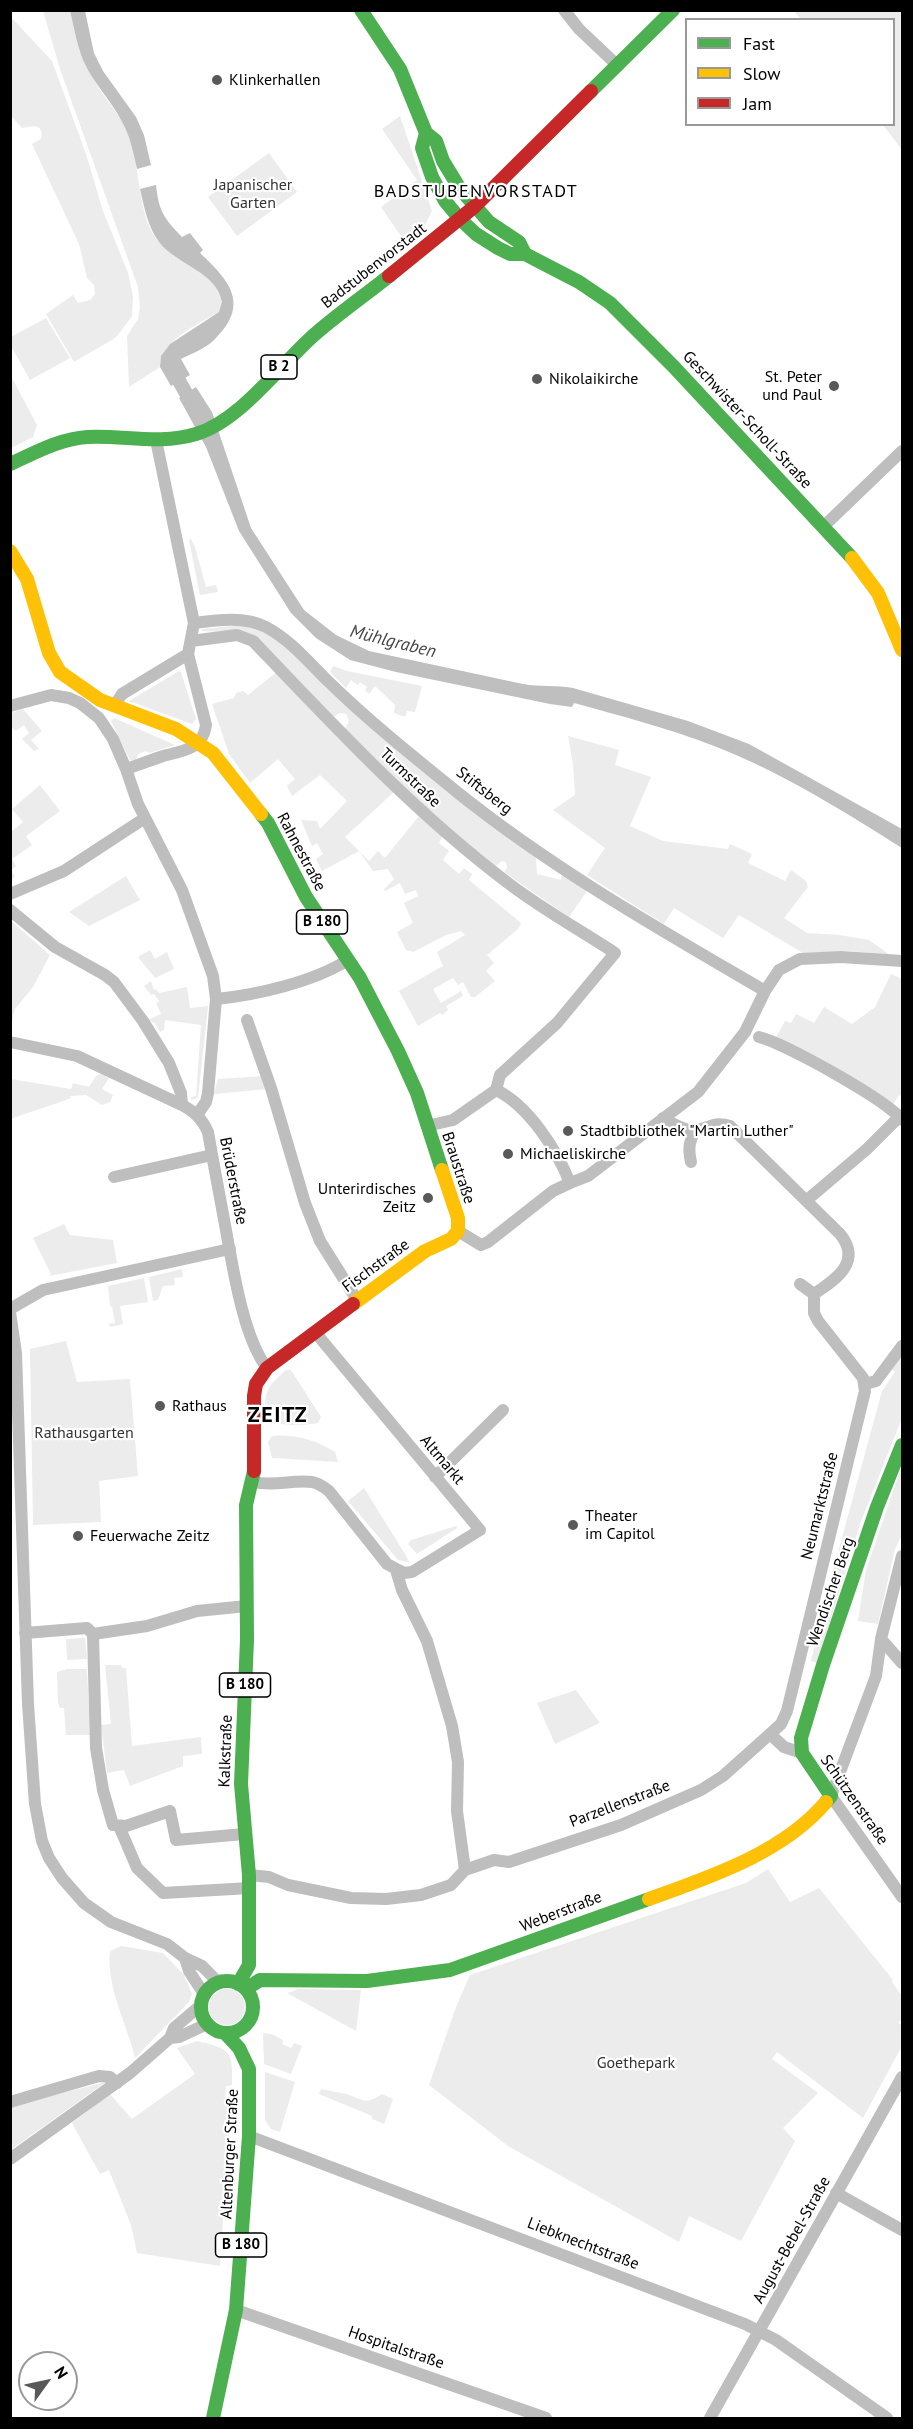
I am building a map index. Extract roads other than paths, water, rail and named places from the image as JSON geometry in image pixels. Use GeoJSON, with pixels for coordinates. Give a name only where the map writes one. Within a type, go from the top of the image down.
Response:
{"type":"FeatureCollection","features":[{"type":"Feature","properties":{"kind":"main road"},"geometry":{"type":"LineString","coordinates":[[361,10],[400,69],[426,133]]}},
{"type":"Feature","properties":{"kind":"main road","name":"Badstubenvorstadt"},"geometry":{"type":"LineString","coordinates":[[156,440],[197,434],[218,424],[242,408],[279,367],[314,335],[474,207],[673,10]]}},
{"type":"Feature","properties":{"kind":"main road","name":"Geschwister-Scholl-Straße"},"geometry":{"type":"LineString","coordinates":[[525,254],[519,242],[489,222],[474,207],[443,161],[436,141],[426,133],[422,148],[432,177],[442,196],[460,219],[476,234],[498,248],[510,254],[525,254],[579,282],[626,317],[858,564],[878,593],[903,650]]}},
{"type":"Feature","properties":{"kind":"main road","name":"B 2"},"geometry":{"type":"LineString","coordinates":[[10,464],[54,444],[73,439],[89,437],[156,440]]}},
{"type":"Feature","properties":{"kind":"main road","name":"B 180"},"geometry":{"type":"LineString","coordinates":[[10,551],[34,595],[52,660],[60,672],[80,688],[114,706],[158,722],[199,743]]}},
{"type":"Feature","properties":{"kind":"main road","name":"Rahnestraße"},"geometry":{"type":"LineString","coordinates":[[199,743],[225,765],[268,822],[306,897],[348,960],[398,1051],[417,1093],[426,1121]]}},
{"type":"Feature","properties":{"kind":"main road","name":"Braustraße"},"geometry":{"type":"LineString","coordinates":[[426,1121],[458,1218],[458,1231]]}},
{"type":"Feature","properties":{"kind":"main road","name":"Fischstraße"},"geometry":{"type":"LineString","coordinates":[[315,1332],[425,1251],[451,1239],[458,1231]]}},
{"type":"Feature","properties":{"kind":"main road"},"geometry":{"type":"LineString","coordinates":[[264,1370],[315,1332]]}},
{"type":"Feature","properties":{"kind":"main road","name":"B 180"},"geometry":{"type":"LineString","coordinates":[[253,1482],[256,1448],[254,1396],[256,1384],[264,1370]]}},
{"type":"Feature","properties":{"kind":"main road","name":"Wendischer Berg"},"geometry":{"type":"LineString","coordinates":[[802,1753],[801,1738],[814,1694],[877,1507],[903,1445]]}},
{"type":"Feature","properties":{"kind":"main road","name":"Kalkstraße"},"geometry":{"type":"LineString","coordinates":[[242,1986],[249,1965],[249,1882],[241,1784],[247,1606],[246,1505],[253,1482]]}},
{"type":"Feature","properties":{"kind":"main road","name":"Schützenstraße"},"geometry":{"type":"LineString","coordinates":[[802,1753],[831,1796]]}},
{"type":"Feature","properties":{"kind":"main road","name":"Weberstraße"},"geometry":{"type":"LineString","coordinates":[[242,1986],[265,1979],[367,1981],[450,1970],[695,1882],[734,1865],[757,1854],[812,1816],[831,1796]]}},
{"type":"Feature","properties":{"kind":"main road"},"geometry":{"type":"LineString","coordinates":[[228,1981],[242,1986],[253,2004],[248,2022],[238,2031],[225,2033],[213,2030],[202,2015],[202,2000],[218,1983],[228,1981]]}},
{"type":"Feature","properties":{"kind":"main road"},"geometry":{"type":"LineString","coordinates":[[253,2004],[274,1989],[277,1981]]}},
{"type":"Feature","properties":{"kind":"main road","name":"Altenburger Straße"},"geometry":{"type":"LineString","coordinates":[[213,2418],[236,2310],[249,2136],[249,2069],[253,2059],[248,2022]]}},
{"type":"Feature","properties":{"kind":"main road","name":"Altenburger Straße"},"geometry":{"type":"LineString","coordinates":[[225,2033],[239,2048],[249,2069]]}},
{"type":"Feature","properties":{"kind":"street"},"geometry":{"type":"LineString","coordinates":[[564,10],[579,29],[618,66]]}},
{"type":"Feature","properties":{"kind":"street"},"geometry":{"type":"LineString","coordinates":[[126,769],[187,750],[199,743],[205,733],[206,725],[188,654],[194,623],[156,440]]}},
{"type":"Feature","properties":{"kind":"street"},"geometry":{"type":"LineString","coordinates":[[824,526],[903,451]]}},
{"type":"Feature","properties":{"kind":"street","name":"Stiftsberg"},"geometry":{"type":"LineString","coordinates":[[194,623],[242,620],[264,626],[280,636],[399,745],[527,845],[635,915],[765,992]]}},
{"type":"Feature","properties":{"kind":"street","name":"Turmstraße"},"geometry":{"type":"LineString","coordinates":[[191,641],[237,635],[253,641],[355,748],[432,821],[509,884],[615,953],[557,1023],[500,1075],[496,1090]]}},
{"type":"Feature","properties":{"kind":"street"},"geometry":{"type":"LineString","coordinates":[[114,706],[122,694],[188,654]]}},
{"type":"Feature","properties":{"kind":"street"},"geometry":{"type":"LineString","coordinates":[[51,695],[52,660]]}},
{"type":"Feature","properties":{"kind":"street"},"geometry":{"type":"LineString","coordinates":[[10,706],[51,695],[60,695],[80,703],[99,717],[113,739],[138,804],[172,867],[202,942],[213,976],[216,999],[207,1102],[197,1115],[182,1105],[77,1056],[10,1042]]}},
{"type":"Feature","properties":{"kind":"street"},"geometry":{"type":"LineString","coordinates":[[10,894],[64,871],[145,818]]}},
{"type":"Feature","properties":{"kind":"street"},"geometry":{"type":"LineString","coordinates":[[10,910],[55,947],[114,982],[147,1027],[175,1075],[182,1105]]}},
{"type":"Feature","properties":{"kind":"street"},"geometry":{"type":"LineString","coordinates":[[458,1231],[467,1239],[481,1245],[553,1191],[588,1176],[698,1092],[745,1032],[779,970],[800,959],[841,957],[903,961]]}},
{"type":"Feature","properties":{"kind":"street"},"geometry":{"type":"LineString","coordinates":[[216,999],[241,997],[300,981],[348,960]]}},
{"type":"Feature","properties":{"kind":"street"},"geometry":{"type":"LineString","coordinates":[[248,1020],[305,1203],[320,1241],[357,1300]]}},
{"type":"Feature","properties":{"kind":"street"},"geometry":{"type":"LineString","coordinates":[[759,1037],[854,1085],[901,1118],[807,1200]]}},
{"type":"Feature","properties":{"kind":"street"},"geometry":{"type":"LineString","coordinates":[[426,1121],[453,1120],[496,1090],[510,1097],[524,1109],[565,1169],[570,1183]]}},
{"type":"Feature","properties":{"kind":"street","name":"Brüderstraße"},"geometry":{"type":"LineString","coordinates":[[197,1115],[208,1132],[237,1286],[264,1370]]}},
{"type":"Feature","properties":{"kind":"street"},"geometry":{"type":"LineString","coordinates":[[663,1118],[695,1131],[720,1123],[730,1126],[840,1234],[848,1249],[846,1266],[841,1275],[814,1294]]}},
{"type":"Feature","properties":{"kind":"street"},"geometry":{"type":"LineString","coordinates":[[691,1162],[688,1152],[689,1141],[695,1131]]}},
{"type":"Feature","properties":{"kind":"street"},"geometry":{"type":"LineString","coordinates":[[114,1177],[212,1155]]}},
{"type":"Feature","properties":{"kind":"street"},"geometry":{"type":"LineString","coordinates":[[218,1983],[202,1966],[185,1958],[167,1944],[102,1916],[84,1903],[62,1878],[49,1858],[38,1828],[31,1754],[25,1633],[17,1563],[16,1353],[10,1310],[27,1297],[43,1290],[230,1249]]}},
{"type":"Feature","properties":{"kind":"street"},"geometry":{"type":"LineString","coordinates":[[800,1284],[814,1294]]}},
{"type":"Feature","properties":{"kind":"street"},"geometry":{"type":"LineString","coordinates":[[814,1294],[813,1312],[818,1322],[863,1378],[865,1384],[876,1381],[903,1346]]}},
{"type":"Feature","properties":{"kind":"street","name":"Altmarkt"},"geometry":{"type":"LineString","coordinates":[[315,1332],[480,1530],[412,1572],[396,1570]]}},
{"type":"Feature","properties":{"kind":"street","name":"Neumarktstraße"},"geometry":{"type":"LineString","coordinates":[[770,1734],[781,1724],[787,1711],[865,1384]]}},
{"type":"Feature","properties":{"kind":"street"},"geometry":{"type":"LineString","coordinates":[[435,1477],[503,1410]]}},
{"type":"Feature","properties":{"kind":"street"},"geometry":{"type":"LineString","coordinates":[[253,1482],[269,1485],[310,1481],[317,1483],[329,1491],[387,1564],[396,1570],[402,1590],[427,1641],[452,1726],[458,1762],[457,1811],[465,1870]]}},
{"type":"Feature","properties":{"kind":"street"},"geometry":{"type":"LineString","coordinates":[[831,1796],[876,1676],[881,1639],[899,1564],[903,1556]]}},
{"type":"Feature","properties":{"kind":"street"},"geometry":{"type":"LineString","coordinates":[[25,1633],[87,1628],[93,1634],[147,1626],[197,1611],[247,1606]]}},
{"type":"Feature","properties":{"kind":"street","name":"Parzellenstraße"},"geometry":{"type":"LineString","coordinates":[[93,1634],[96,1748],[110,1818],[113,1825],[119,1826],[137,1869],[164,1893],[249,1882],[269,1877],[288,1885],[351,1898],[386,1899],[421,1895],[451,1885],[465,1870],[494,1860],[509,1862],[621,1825],[701,1790],[723,1776],[770,1734]]}},
{"type":"Feature","properties":{"kind":"street"},"geometry":{"type":"LineString","coordinates":[[881,1639],[903,1664]]}},
{"type":"Feature","properties":{"kind":"street","name":"Schützenstraße"},"geometry":{"type":"LineString","coordinates":[[770,1734],[784,1747],[802,1753]]}},
{"type":"Feature","properties":{"kind":"street","name":"Schützenstraße"},"geometry":{"type":"LineString","coordinates":[[831,1796],[903,1897]]}},
{"type":"Feature","properties":{"kind":"street"},"geometry":{"type":"LineString","coordinates":[[119,1826],[170,1811],[176,1840],[244,1834]]}},
{"type":"Feature","properties":{"kind":"street"},"geometry":{"type":"LineString","coordinates":[[11,2157],[117,2083],[170,2038],[174,2028],[202,2000],[185,1958]]}},
{"type":"Feature","properties":{"kind":"street"},"geometry":{"type":"LineString","coordinates":[[170,2038],[179,2037],[207,2024]]}},
{"type":"Feature","properties":{"kind":"street"},"geometry":{"type":"LineString","coordinates":[[10,2102],[99,2076],[110,2077],[117,2083]]}},
{"type":"Feature","properties":{"kind":"street","name":"August-Bebel-Straße"},"geometry":{"type":"LineString","coordinates":[[710,2418],[903,2077]]}},
{"type":"Feature","properties":{"kind":"street","name":"Liebknechtstraße"},"geometry":{"type":"LineString","coordinates":[[249,2136],[275,2144],[759,2331],[887,2418]]}},
{"type":"Feature","properties":{"kind":"street"},"geometry":{"type":"LineString","coordinates":[[836,2193],[903,2230]]}},
{"type":"Feature","properties":{"kind":"street","name":"Hospitalstraße"},"geometry":{"type":"LineString","coordinates":[[236,2310],[546,2418]]}},
{"type":"Feature","properties":{"kind":"waterway","name":"Mühlgraben"},"geometry":{"type":"LineString","coordinates":[[170,365],[195,409]]}},
{"type":"Feature","properties":{"kind":"place","name":"Klinkerhallen"},"geometry":{"type":"Point","coordinates":[217,80]}},
{"type":"Feature","properties":{"kind":"place","name":"Nikolaikirche"},"geometry":{"type":"Point","coordinates":[537,379]}},
{"type":"Feature","properties":{"kind":"place","name":"St. Peter und Paul"},"geometry":{"type":"Point","coordinates":[834,386]}},
{"type":"Feature","properties":{"kind":"place","name":"Stadtbibliothek \"Martin Luther\""},"geometry":{"type":"Point","coordinates":[568,1131]}},
{"type":"Feature","properties":{"kind":"place","name":"Michaeliskirche"},"geometry":{"type":"Point","coordinates":[508,1154]}},
{"type":"Feature","properties":{"kind":"place","name":"Unterirdisches Zeitz"},"geometry":{"type":"Point","coordinates":[428,1198]}},
{"type":"Feature","properties":{"kind":"place","name":"Rathaus"},"geometry":{"type":"Point","coordinates":[160,1406]}},
{"type":"Feature","properties":{"kind":"place","name":"Theater im Capitol"},"geometry":{"type":"Point","coordinates":[573,1525]}},
{"type":"Feature","properties":{"kind":"place","name":"Feuerwache Zeitz"},"geometry":{"type":"Point","coordinates":[78,1536]}},
{"type":"Feature","properties":{"kind":"district","name":"BADSTUBENVORSTADT"},"geometry":{"type":"Point","coordinates":[476,192]}},
{"type":"Feature","properties":{"kind":"district","name":"ZEITZ"},"geometry":{"type":"Point","coordinates":[278,1416]}},
{"type":"Feature","properties":{"kind":"park label","name":"Japanischer Garten"},"geometry":{"type":"Point","coordinates":[253,194]}},
{"type":"Feature","properties":{"kind":"park label","name":"Rathausgarten"},"geometry":{"type":"Point","coordinates":[84,1433]}},
{"type":"Feature","properties":{"kind":"park label","name":"Goethepark"},"geometry":{"type":"Point","coordinates":[636,2063]}}]}
